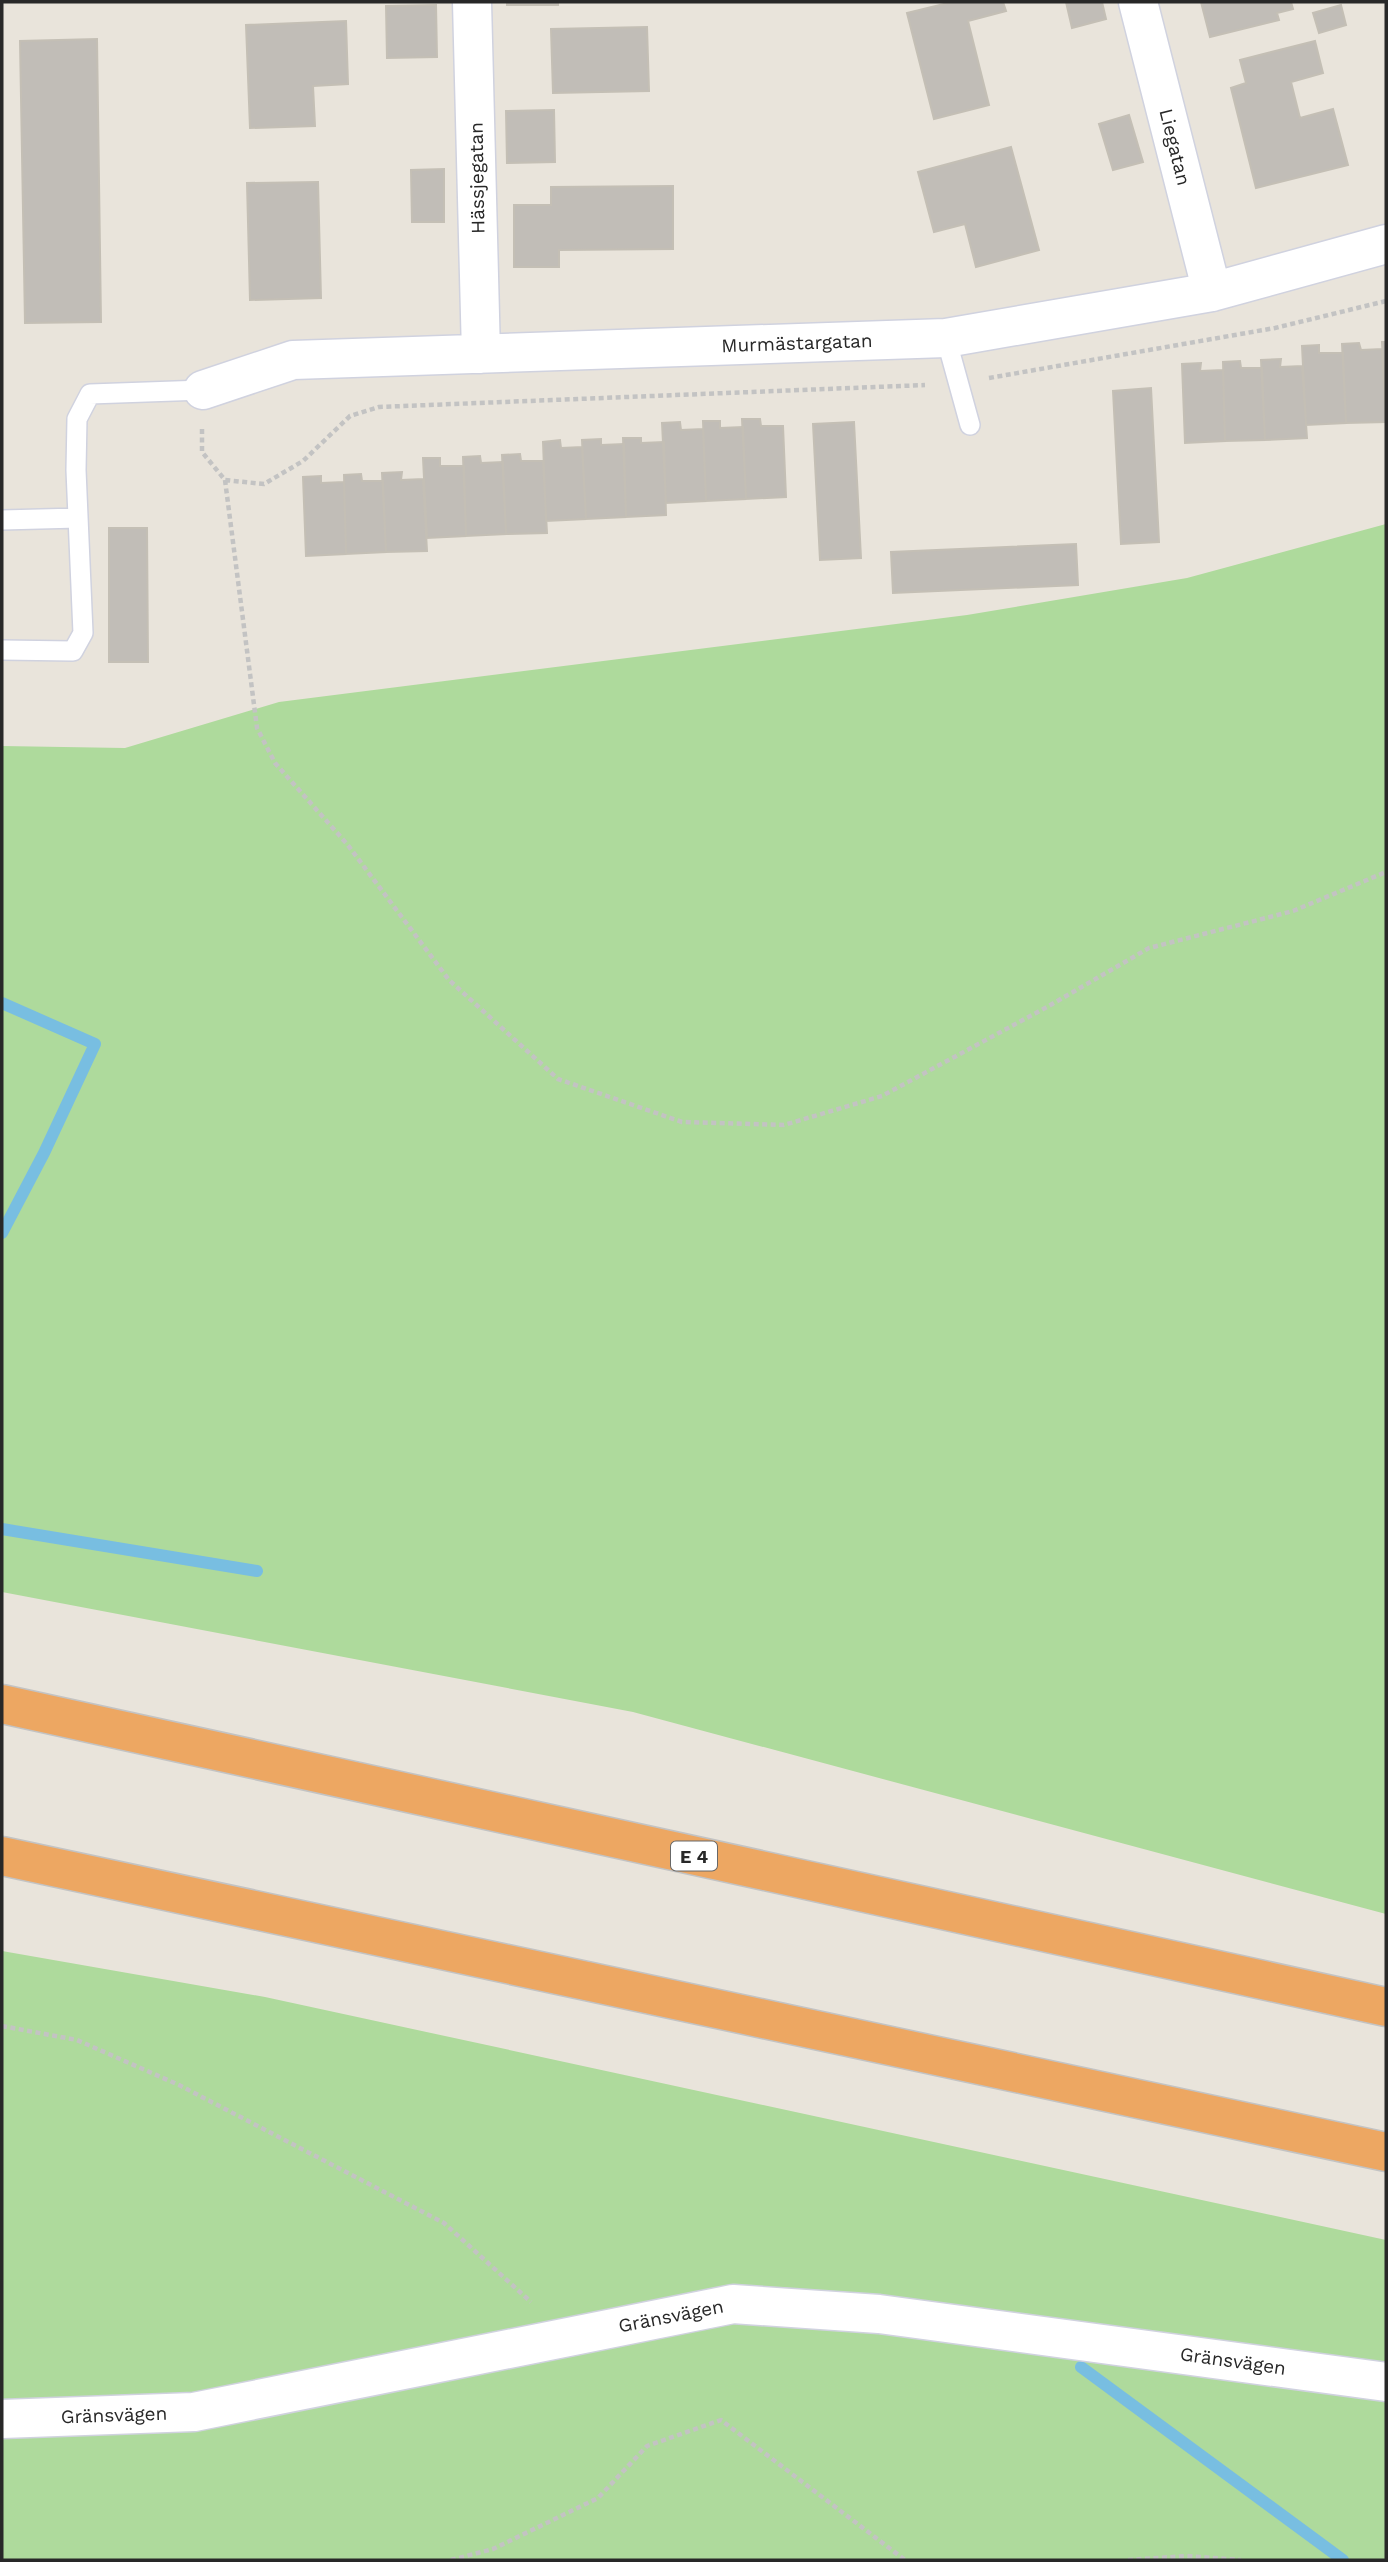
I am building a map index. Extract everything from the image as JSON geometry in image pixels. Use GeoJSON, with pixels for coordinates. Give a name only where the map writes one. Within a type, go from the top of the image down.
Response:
{"type":"FeatureCollection","features":[{"type":"Feature","properties":{"kind":"highway","name":"E 4"},"geometry":{"type":"LineString","coordinates":[[2,1704],[1386,2007]]}},
{"type":"Feature","properties":{"kind":"highway"},"geometry":{"type":"LineString","coordinates":[[2,1856],[1386,2152]]}},
{"type":"Feature","properties":{"kind":"street","name":"Hässjegatan"},"geometry":{"type":"LineString","coordinates":[[472,2],[481,354]]}},
{"type":"Feature","properties":{"kind":"street","name":"Liegatan"},"geometry":{"type":"LineString","coordinates":[[1138,2],[1212,292]]}},
{"type":"Feature","properties":{"kind":"street","name":"Murmästargatan"},"geometry":{"type":"LineString","coordinates":[[203,390],[293,360],[946,338],[1212,292],[1386,244]]}},
{"type":"Feature","properties":{"kind":"street","name":"Gränsvägen"},"geometry":{"type":"LineString","coordinates":[[2,2419],[194,2412],[733,2304],[879,2314],[1386,2382]]}},
{"type":"Feature","properties":{"kind":"lane"},"geometry":{"type":"LineString","coordinates":[[946,338],[970,425]]}},
{"type":"Feature","properties":{"kind":"lane"},"geometry":{"type":"LineString","coordinates":[[2,650],[73,651],[83,633],[77,419],[90,394],[203,390]]}},
{"type":"Feature","properties":{"kind":"lane"},"geometry":{"type":"LineString","coordinates":[[2,520],[78,518]]}},
{"type":"Feature","properties":{"kind":"path"},"geometry":{"type":"LineString","coordinates":[[225,480],[257,729],[275,763],[347,845],[449,980],[558,1080],[682,1122],[784,1125],[882,1096],[1047,1007],[1149,948],[1293,911],[1386,872]]}},
{"type":"Feature","properties":{"kind":"path"},"geometry":{"type":"LineString","coordinates":[[2,2026],[78,2040],[179,2085],[444,2223],[533,2304]]}},
{"type":"Feature","properties":{"kind":"path"},"geometry":{"type":"LineString","coordinates":[[451,2560],[493,2549],[598,2498],[647,2446],[721,2420],[905,2560]]}},
{"type":"Feature","properties":{"kind":"path"},"geometry":{"type":"LineString","coordinates":[[1128,2560],[1187,2556],[1241,2560]]}},
{"type":"Feature","properties":{"kind":"green space"},"geometry":{"type":"Polygon","coordinates":[[[1386,524],[1386,1914],[633,1712],[2,1592],[2,746],[125,748],[279,702],[967,615],[1187,578],[1386,524]]]}},
{"type":"Feature","properties":{"kind":"green space"},"geometry":{"type":"Polygon","coordinates":[[[2,1951],[265,1997],[1386,2240],[1386,2560],[2,2560],[2,1951]]]}},
{"type":"Feature","properties":{"kind":"building"},"geometry":{"type":"Polygon","coordinates":[[[507,2],[558,2],[558,5],[507,5],[507,2]]]}},
{"type":"Feature","properties":{"kind":"building"},"geometry":{"type":"Polygon","coordinates":[[[952,2],[1003,2],[1006,11],[968,21],[989,105],[934,119],[907,13],[952,2]]]}},
{"type":"Feature","properties":{"kind":"building"},"geometry":{"type":"Polygon","coordinates":[[[1066,2],[1102,2],[1106,19],[1072,28],[1066,2]]]}},
{"type":"Feature","properties":{"kind":"building"},"geometry":{"type":"Polygon","coordinates":[[[1201,2],[1291,2],[1293,9],[1277,13],[1279,20],[1210,37],[1201,2]]]}},
{"type":"Feature","properties":{"kind":"building"},"geometry":{"type":"Polygon","coordinates":[[[436,5],[437,57],[387,58],[386,6],[436,5]]]}},
{"type":"Feature","properties":{"kind":"building"},"geometry":{"type":"Polygon","coordinates":[[[1341,5],[1346,25],[1319,33],[1313,13],[1341,5]]]}},
{"type":"Feature","properties":{"kind":"building"},"geometry":{"type":"Polygon","coordinates":[[[346,21],[348,84],[313,86],[315,126],[250,128],[246,25],[346,21]]]}},
{"type":"Feature","properties":{"kind":"building"},"geometry":{"type":"Polygon","coordinates":[[[647,27],[649,91],[553,93],[551,29],[647,27]]]}},
{"type":"Feature","properties":{"kind":"building"},"geometry":{"type":"Polygon","coordinates":[[[97,39],[101,322],[25,323],[20,41],[97,39]]]}},
{"type":"Feature","properties":{"kind":"building"},"geometry":{"type":"Polygon","coordinates":[[[1315,41],[1323,73],[1291,82],[1300,118],[1333,109],[1348,165],[1256,188],[1231,88],[1246,83],[1240,60],[1315,41]]]}},
{"type":"Feature","properties":{"kind":"building"},"geometry":{"type":"Polygon","coordinates":[[[554,110],[555,162],[507,163],[506,111],[554,110]]]}},
{"type":"Feature","properties":{"kind":"building"},"geometry":{"type":"Polygon","coordinates":[[[1129,115],[1143,162],[1113,170],[1099,124],[1129,115]]]}},
{"type":"Feature","properties":{"kind":"building"},"geometry":{"type":"Polygon","coordinates":[[[1011,147],[1039,250],[976,267],[965,224],[934,232],[918,172],[1011,147]]]}},
{"type":"Feature","properties":{"kind":"building"},"geometry":{"type":"Polygon","coordinates":[[[444,169],[444,222],[412,222],[411,170],[444,169]]]}},
{"type":"Feature","properties":{"kind":"building"},"geometry":{"type":"Polygon","coordinates":[[[318,182],[321,298],[250,300],[247,183],[318,182]]]}},
{"type":"Feature","properties":{"kind":"building"},"geometry":{"type":"Polygon","coordinates":[[[673,186],[673,249],[559,250],[559,267],[514,267],[514,205],[551,205],[551,187],[673,186]]]}},
{"type":"Feature","properties":{"kind":"building"},"geometry":{"type":"Polygon","coordinates":[[[1382,342],[1386,342],[1386,422],[1382,342]]]}},
{"type":"Feature","properties":{"kind":"building"},"geometry":{"type":"Polygon","coordinates":[[[1359,343],[1361,350],[1382,349],[1386,422],[1346,423],[1342,344],[1359,343]]]}},
{"type":"Feature","properties":{"kind":"building"},"geometry":{"type":"Polygon","coordinates":[[[1319,345],[1319,353],[1343,353],[1346,423],[1306,425],[1302,346],[1319,345]]]}},
{"type":"Feature","properties":{"kind":"building"},"geometry":{"type":"Polygon","coordinates":[[[1281,359],[1280,367],[1302,366],[1307,438],[1265,440],[1261,360],[1281,359]]]}},
{"type":"Feature","properties":{"kind":"building"},"geometry":{"type":"Polygon","coordinates":[[[1240,361],[1241,368],[1262,368],[1265,440],[1225,441],[1223,362],[1240,361]]]}},
{"type":"Feature","properties":{"kind":"building"},"geometry":{"type":"Polygon","coordinates":[[[1201,363],[1200,371],[1223,370],[1225,441],[1185,443],[1182,364],[1201,363]]]}},
{"type":"Feature","properties":{"kind":"building"},"geometry":{"type":"Polygon","coordinates":[[[1151,388],[1159,542],[1121,544],[1113,391],[1151,388]]]}},
{"type":"Feature","properties":{"kind":"building"},"geometry":{"type":"Polygon","coordinates":[[[742,419],[760,419],[761,426],[783,426],[786,497],[746,499],[742,419]]]}},
{"type":"Feature","properties":{"kind":"building"},"geometry":{"type":"Polygon","coordinates":[[[703,421],[720,421],[720,428],[743,427],[746,499],[706,501],[703,421]]]}},
{"type":"Feature","properties":{"kind":"building"},"geometry":{"type":"Polygon","coordinates":[[[680,422],[681,430],[703,429],[706,501],[666,503],[662,423],[680,422]]]}},
{"type":"Feature","properties":{"kind":"building"},"geometry":{"type":"Polygon","coordinates":[[[854,422],[861,558],[820,560],[813,424],[854,422]]]}},
{"type":"Feature","properties":{"kind":"building"},"geometry":{"type":"Polygon","coordinates":[[[623,438],[641,438],[641,443],[664,442],[666,515],[626,517],[623,438]]]}},
{"type":"Feature","properties":{"kind":"building"},"geometry":{"type":"Polygon","coordinates":[[[601,439],[601,445],[624,444],[626,517],[586,519],[582,440],[601,439]]]}},
{"type":"Feature","properties":{"kind":"building"},"geometry":{"type":"Polygon","coordinates":[[[560,440],[561,448],[582,447],[586,519],[546,521],[543,442],[560,440]]]}},
{"type":"Feature","properties":{"kind":"building"},"geometry":{"type":"Polygon","coordinates":[[[520,454],[521,461],[543,461],[547,533],[506,534],[502,455],[520,454]]]}},
{"type":"Feature","properties":{"kind":"building"},"geometry":{"type":"Polygon","coordinates":[[[480,456],[481,463],[503,462],[506,534],[466,536],[463,457],[480,456]]]}},
{"type":"Feature","properties":{"kind":"building"},"geometry":{"type":"Polygon","coordinates":[[[423,458],[440,458],[440,466],[464,466],[466,536],[427,538],[423,458]]]}},
{"type":"Feature","properties":{"kind":"building"},"geometry":{"type":"Polygon","coordinates":[[[402,472],[401,480],[423,479],[427,551],[386,552],[382,473],[402,472]]]}},
{"type":"Feature","properties":{"kind":"building"},"geometry":{"type":"Polygon","coordinates":[[[361,474],[362,481],[383,481],[386,552],[346,554],[344,475],[361,474]]]}},
{"type":"Feature","properties":{"kind":"building"},"geometry":{"type":"Polygon","coordinates":[[[321,476],[321,483],[344,482],[346,554],[306,556],[303,477],[321,476]]]}},
{"type":"Feature","properties":{"kind":"building"},"geometry":{"type":"Polygon","coordinates":[[[109,528],[147,528],[148,662],[109,662],[109,528]]]}},
{"type":"Feature","properties":{"kind":"building"},"geometry":{"type":"Polygon","coordinates":[[[1076,544],[1078,585],[893,593],[891,552],[1076,544]]]}},
{"type":"Feature","properties":{"kind":"waterway"},"geometry":{"type":"LineString","coordinates":[[2,1003],[95,1044],[44,1153],[2,1233]]}},
{"type":"Feature","properties":{"kind":"waterway"},"geometry":{"type":"LineString","coordinates":[[2,1529],[257,1571]]}},
{"type":"Feature","properties":{"kind":"waterway"},"geometry":{"type":"LineString","coordinates":[[1081,2367],[1343,2560]]}}]}
